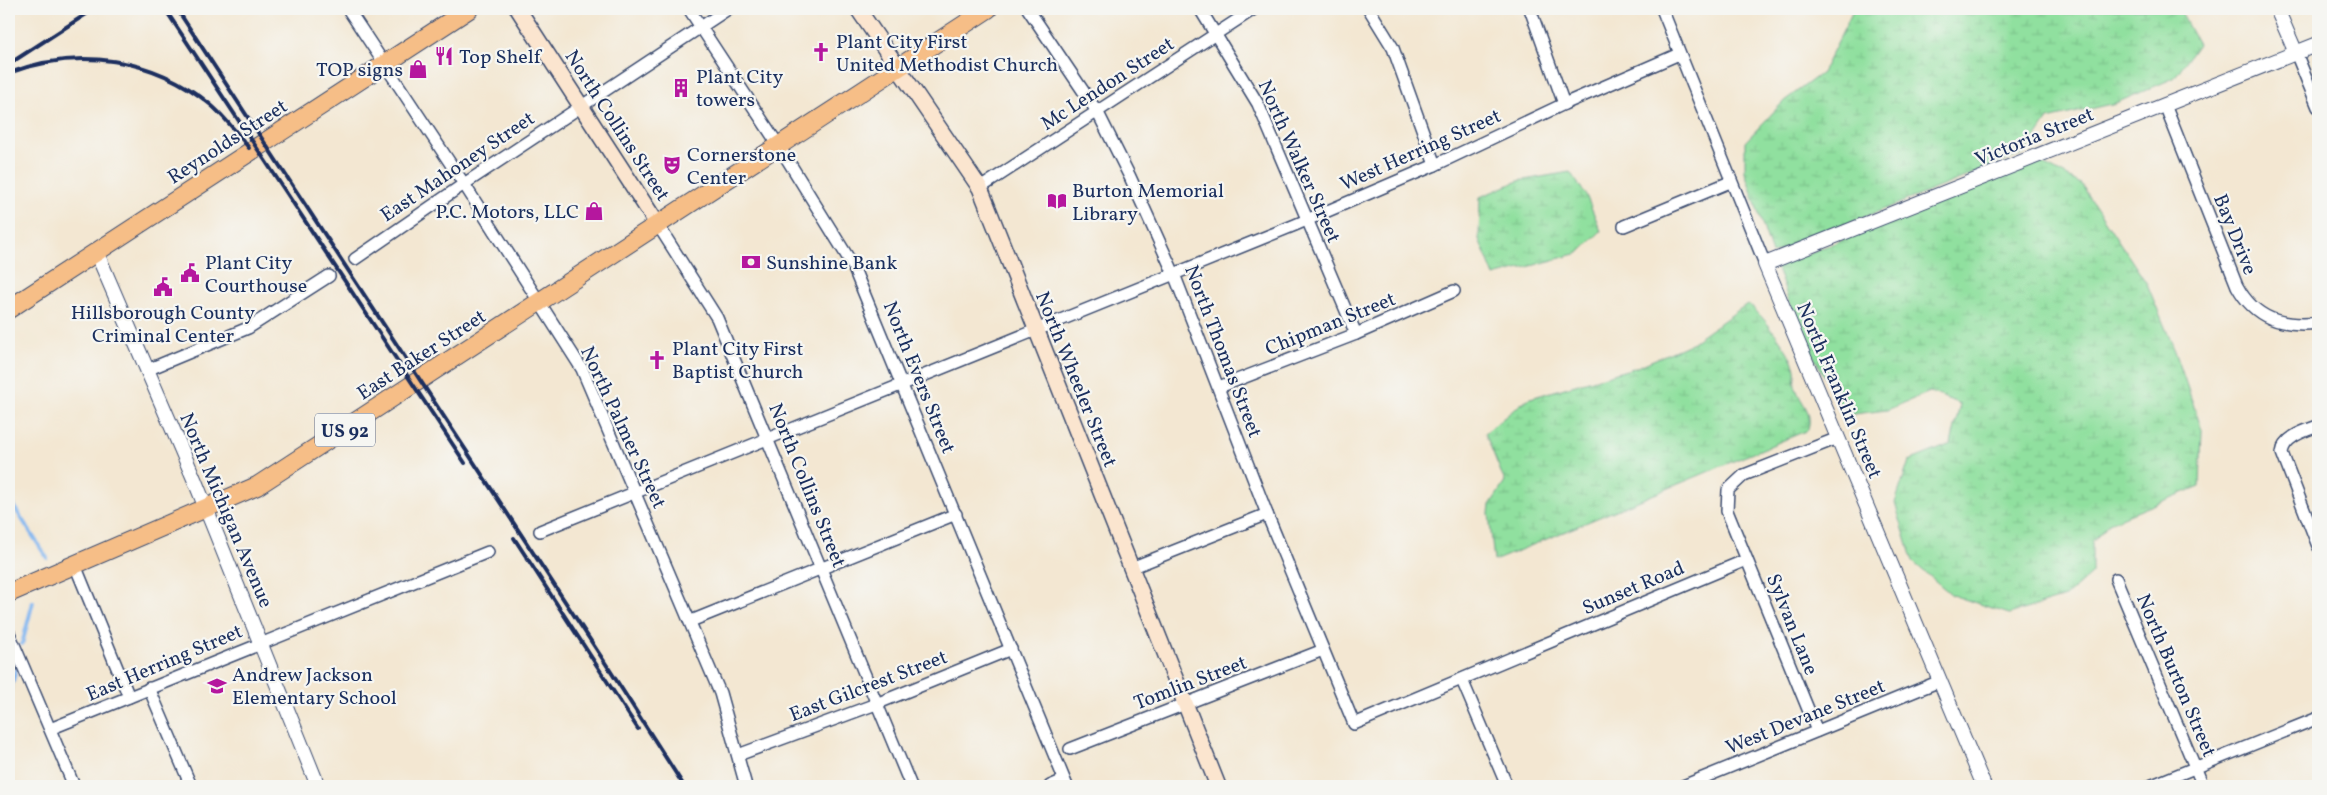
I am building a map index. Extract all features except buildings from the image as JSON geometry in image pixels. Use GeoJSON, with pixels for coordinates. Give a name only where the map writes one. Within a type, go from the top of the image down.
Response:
{"type":"FeatureCollection","features":[{"type":"Feature","properties":{"kind":"main road","name":"Reynolds Street"},"geometry":{"type":"LineString","coordinates":[[9,309],[469,9]]}},
{"type":"Feature","properties":{"kind":"main road","name":"North Collins Street"},"geometry":{"type":"LineString","coordinates":[[518,9],[658,225]]}},
{"type":"Feature","properties":{"kind":"main road","name":"North Wheeler Street"},"geometry":{"type":"LineString","coordinates":[[858,9],[980,188],[1218,786]]}},
{"type":"Feature","properties":{"kind":"main road","name":"US 92"},"geometry":{"type":"LineString","coordinates":[[658,225],[988,9]]}},
{"type":"Feature","properties":{"kind":"main road","name":"East Baker Street"},"geometry":{"type":"LineString","coordinates":[[9,593],[238,496],[277,474],[658,225]]}},
{"type":"Feature","properties":{"kind":"street","name":"North Palmer Street"},"geometry":{"type":"LineString","coordinates":[[348,9],[464,184],[538,303],[582,369],[691,621],[720,693],[746,786]]}},
{"type":"Feature","properties":{"kind":"street","name":"North Evers Street"},"geometry":{"type":"LineString","coordinates":[[689,9],[779,146],[852,264],[903,384],[1065,783]]}},
{"type":"Feature","properties":{"kind":"street","name":"East Mahoney Street"},"geometry":{"type":"LineString","coordinates":[[355,259],[464,184],[728,9]]}},
{"type":"Feature","properties":{"kind":"street","name":"North Thomas Street"},"geometry":{"type":"LineString","coordinates":[[1028,9],[1098,113],[1130,177],[1174,274],[1267,514],[1354,724]]}},
{"type":"Feature","properties":{"kind":"street","name":"North Walker Street"},"geometry":{"type":"LineString","coordinates":[[1200,9],[1258,104],[1356,334]]}},
{"type":"Feature","properties":{"kind":"street","name":"Mc Lendon Street"},"geometry":{"type":"LineString","coordinates":[[980,188],[1098,113],[1254,9]]}},
{"type":"Feature","properties":{"kind":"street"},"geometry":{"type":"LineString","coordinates":[[1369,9],[1393,48],[1435,165]]}},
{"type":"Feature","properties":{"kind":"street"},"geometry":{"type":"LineString","coordinates":[[1530,9],[1564,104]]}},
{"type":"Feature","properties":{"kind":"street","name":"North Franklin Street"},"geometry":{"type":"LineString","coordinates":[[1662,9],[1730,182],[1984,786]]}},
{"type":"Feature","properties":{"kind":"street"},"geometry":{"type":"LineString","coordinates":[[2277,9],[2318,107]]}},
{"type":"Feature","properties":{"kind":"street","name":"Victoria Street"},"geometry":{"type":"LineString","coordinates":[[1765,264],[2318,44]]}},
{"type":"Feature","properties":{"kind":"street","name":"West Herring Street"},"geometry":{"type":"LineString","coordinates":[[1036,332],[1435,165],[1564,104],[1679,54]]}},
{"type":"Feature","properties":{"kind":"street","name":"Bay Drive"},"geometry":{"type":"LineString","coordinates":[[2165,105],[2236,286],[2246,301],[2258,313],[2268,318],[2290,323],[2318,323]]}},
{"type":"Feature","properties":{"kind":"street"},"geometry":{"type":"LineString","coordinates":[[1624,226],[1730,182]]}},
{"type":"Feature","properties":{"kind":"street","name":"North Collins Street"},"geometry":{"type":"LineString","coordinates":[[658,225],[717,318],[911,786]]}},
{"type":"Feature","properties":{"kind":"street","name":"North Michigan Avenue"},"geometry":{"type":"LineString","coordinates":[[96,251],[206,510],[318,786]]}},
{"type":"Feature","properties":{"kind":"street"},"geometry":{"type":"LineString","coordinates":[[147,370],[248,328],[329,276]]}},
{"type":"Feature","properties":{"kind":"street","name":"Chipman Street"},"geometry":{"type":"LineString","coordinates":[[1219,387],[1356,334],[1454,291]]}},
{"type":"Feature","properties":{"kind":"street"},"geometry":{"type":"LineString","coordinates":[[540,531],[767,438],[1036,332]]}},
{"type":"Feature","properties":{"kind":"street"},"geometry":{"type":"LineString","coordinates":[[2318,426],[2297,435],[2282,447],[2284,464],[2318,546]]}},
{"type":"Feature","properties":{"kind":"street"},"geometry":{"type":"LineString","coordinates":[[1746,560],[1726,511],[1728,490],[1744,476],[1838,438]]}},
{"type":"Feature","properties":{"kind":"street"},"geometry":{"type":"LineString","coordinates":[[691,621],[956,514]]}},
{"type":"Feature","properties":{"kind":"street"},"geometry":{"type":"LineString","coordinates":[[1131,568],[1267,514]]}},
{"type":"Feature","properties":{"kind":"street","name":"East Herring Street"},"geometry":{"type":"LineString","coordinates":[[50,729],[260,642],[488,552]]}},
{"type":"Feature","properties":{"kind":"street","name":"Sunset Road"},"geometry":{"type":"LineString","coordinates":[[1354,724],[1746,560]]}},
{"type":"Feature","properties":{"kind":"street","name":"Sylvan Lane"},"geometry":{"type":"LineString","coordinates":[[1746,560],[1817,731]]}},
{"type":"Feature","properties":{"kind":"street"},"geometry":{"type":"LineString","coordinates":[[76,565],[129,697]]}},
{"type":"Feature","properties":{"kind":"street","name":"North Burton Street"},"geometry":{"type":"LineString","coordinates":[[2116,579],[2203,786]]}},
{"type":"Feature","properties":{"kind":"street"},"geometry":{"type":"LineString","coordinates":[[9,633],[74,786]]}},
{"type":"Feature","properties":{"kind":"street","name":"East Gilcrest Street"},"geometry":{"type":"LineString","coordinates":[[738,755],[876,704],[1011,649]]}},
{"type":"Feature","properties":{"kind":"street","name":"Tomlin Street"},"geometry":{"type":"LineString","coordinates":[[1070,749],[1323,650]]}},
{"type":"Feature","properties":{"kind":"street"},"geometry":{"type":"LineString","coordinates":[[1462,680],[1507,786]]}},
{"type":"Feature","properties":{"kind":"street","name":"West Devane Street"},"geometry":{"type":"LineString","coordinates":[[1683,786],[1940,681]]}},
{"type":"Feature","properties":{"kind":"street"},"geometry":{"type":"LineString","coordinates":[[149,688],[191,786]]}},
{"type":"Feature","properties":{"kind":"street"},"geometry":{"type":"LineString","coordinates":[[2150,786],[2318,718]]}},
{"type":"Feature","properties":{"kind":"street"},"geometry":{"type":"LineString","coordinates":[[1050,786],[1065,783]]}},
{"type":"Feature","properties":{"kind":"green space"},"geometry":{"type":"Polygon","coordinates":[[[1854,9],[2179,9],[2198,44],[2174,78],[2116,103],[2048,119],[2025,153],[1772,254],[1745,172],[1745,142],[1784,101],[1822,73],[1854,9]]]}},
{"type":"Feature","properties":{"kind":"green space"},"geometry":{"type":"Polygon","coordinates":[[[2040,162],[2081,184],[2147,284],[2175,351],[2202,430],[2200,486],[2109,523],[2092,543],[2092,573],[2065,597],[2009,614],[1952,595],[1913,562],[1895,503],[1909,461],[1951,444],[1960,404],[1930,392],[1887,410],[1846,415],[1801,334],[1776,266],[2040,162]]]}},
{"type":"Feature","properties":{"kind":"green space"},"geometry":{"type":"Polygon","coordinates":[[[1570,172],[1586,195],[1601,231],[1579,253],[1494,276],[1479,239],[1480,197],[1518,181],[1570,172]]]}},
{"type":"Feature","properties":{"kind":"green space"},"geometry":{"type":"Polygon","coordinates":[[[1747,304],[1760,315],[1793,362],[1795,385],[1808,412],[1808,430],[1494,561],[1489,513],[1490,505],[1505,482],[1485,433],[1527,399],[1637,367],[1690,344],[1747,304]]]}},
{"type":"Feature","properties":{"kind":"waterway"},"geometry":{"type":"LineString","coordinates":[[9,499],[47,558]]}},
{"type":"Feature","properties":{"kind":"waterway"},"geometry":{"type":"LineString","coordinates":[[22,644],[33,602]]}},
{"type":"Feature","properties":{"kind":"waterway"},"geometry":{"type":"LineString","coordinates":[[9,696],[16,669]]}},
{"type":"Feature","properties":{"kind":"railway"},"geometry":{"type":"LineString","coordinates":[[9,64],[94,9]]}},
{"type":"Feature","properties":{"kind":"railway"},"geometry":{"type":"LineString","coordinates":[[165,9],[465,463]]}},
{"type":"Feature","properties":{"kind":"railway"},"geometry":{"type":"LineString","coordinates":[[177,9],[684,786]]}},
{"type":"Feature","properties":{"kind":"railway"},"geometry":{"type":"LineString","coordinates":[[9,73],[61,60],[88,59],[114,61],[140,67],[165,76],[189,89],[211,105],[249,148]]}},
{"type":"Feature","properties":{"kind":"railway"},"geometry":{"type":"LineString","coordinates":[[514,538],[638,729]]}},
{"type":"Feature","properties":{"kind":"place","name":"Plant City First United Methodist Church"},"geometry":{"type":"Point","coordinates":[821,52]}},
{"type":"Feature","properties":{"kind":"place","name":"Top Shelf"},"geometry":{"type":"Point","coordinates":[444,56]}},
{"type":"Feature","properties":{"kind":"place","name":"TOP signs"},"geometry":{"type":"Point","coordinates":[418,69]}},
{"type":"Feature","properties":{"kind":"place","name":"Plant City towers"},"geometry":{"type":"Point","coordinates":[681,88]}},
{"type":"Feature","properties":{"kind":"place","name":"Cornerstone Center"},"geometry":{"type":"Point","coordinates":[672,165]}},
{"type":"Feature","properties":{"kind":"place","name":"Burton Memorial Library"},"geometry":{"type":"Point","coordinates":[1057,201]}},
{"type":"Feature","properties":{"kind":"place","name":"P.C. Motors, LLC"},"geometry":{"type":"Point","coordinates":[594,211]}},
{"type":"Feature","properties":{"kind":"place","name":"Sunshine Bank"},"geometry":{"type":"Point","coordinates":[751,262]}},
{"type":"Feature","properties":{"kind":"place","name":"Plant City Courthouse"},"geometry":{"type":"Point","coordinates":[190,273]}},
{"type":"Feature","properties":{"kind":"place","name":"Hillsborough County Criminal Center"},"geometry":{"type":"Point","coordinates":[163,287]}},
{"type":"Feature","properties":{"kind":"place","name":"Plant City First Baptist Church"},"geometry":{"type":"Point","coordinates":[657,360]}},
{"type":"Feature","properties":{"kind":"place","name":"Andrew Jackson Elementary School"},"geometry":{"type":"Point","coordinates":[217,686]}}]}
